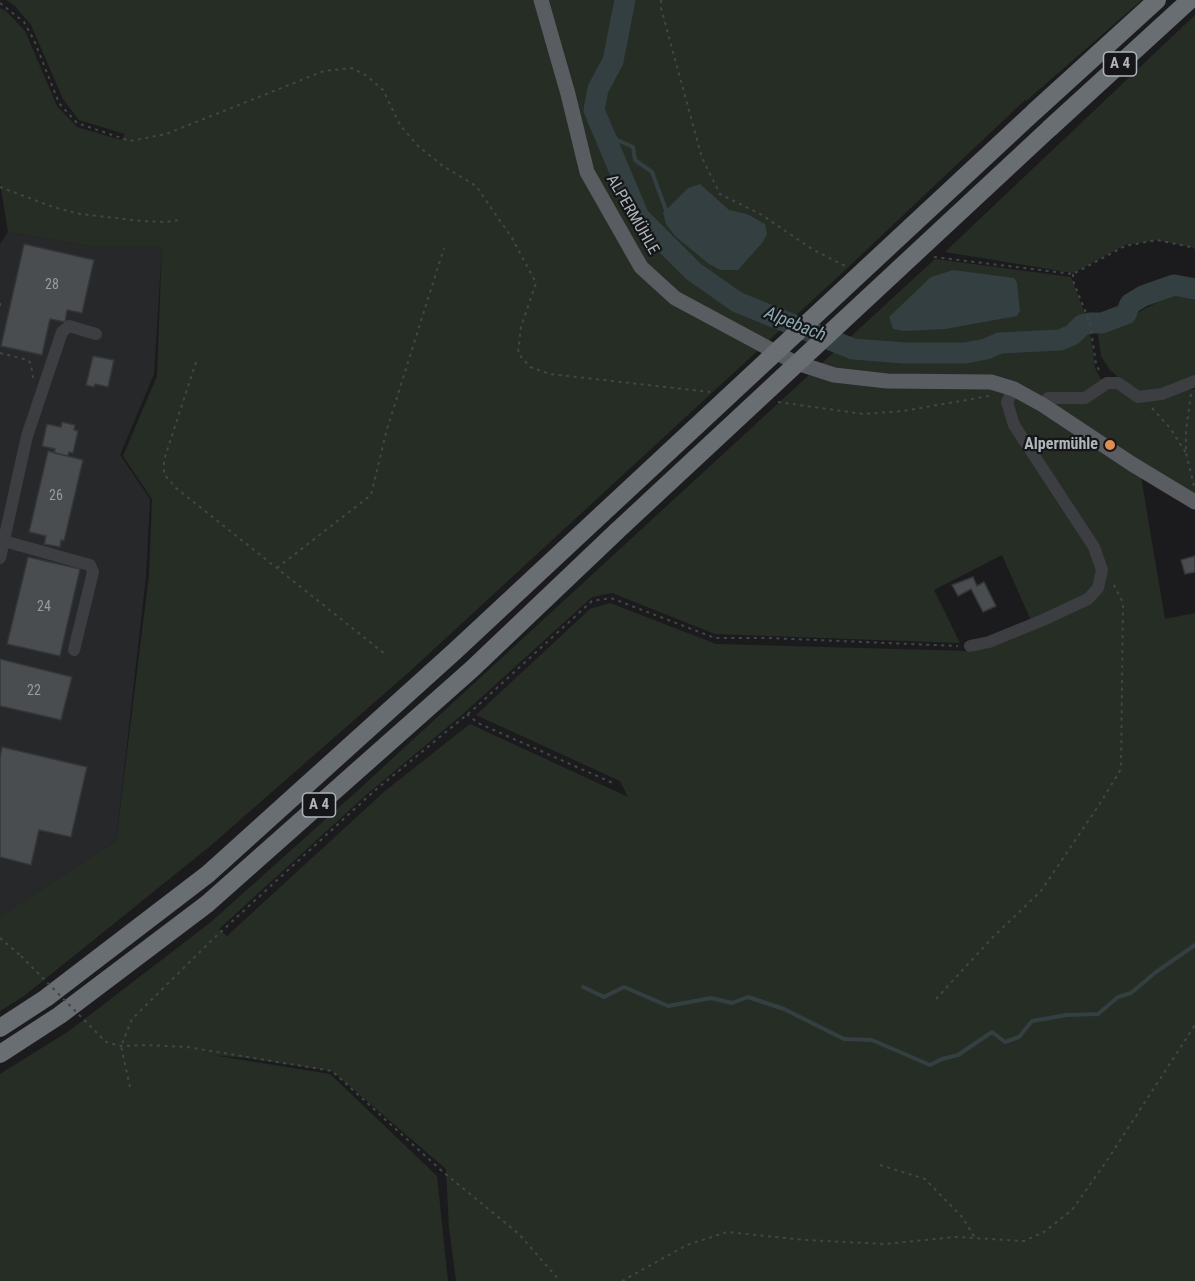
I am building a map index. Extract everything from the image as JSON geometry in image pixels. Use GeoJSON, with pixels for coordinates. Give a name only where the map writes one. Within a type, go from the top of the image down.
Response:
{"type":"FeatureCollection","features":[{"type":"Feature","properties":{"kind":"highway","name":"A 4"},"geometry":{"type":"LineString","coordinates":[[0,1028],[46,998],[208,874],[455,651],[1157,0]]}},
{"type":"Feature","properties":{"kind":"highway","name":"A 4"},"geometry":{"type":"LineString","coordinates":[[0,1054],[60,1015],[207,904],[472,669],[1190,0]]}},
{"type":"Feature","properties":{"kind":"main road","name":"ALPERMÜHLE"},"geometry":{"type":"LineString","coordinates":[[541,0],[587,172],[641,267],[675,298],[794,362],[834,375],[887,381],[991,382],[1014,389],[1043,405],[1132,464],[1195,495]]}},
{"type":"Feature","properties":{"kind":"street"},"geometry":{"type":"LineString","coordinates":[[0,558],[27,436],[62,332],[69,326],[96,334]]}},
{"type":"Feature","properties":{"kind":"street"},"geometry":{"type":"LineString","coordinates":[[1043,405],[1048,398],[1085,398],[1107,383],[1118,383],[1138,397],[1162,394],[1195,381]]}},
{"type":"Feature","properties":{"kind":"street"},"geometry":{"type":"LineString","coordinates":[[970,646],[989,642],[1088,599],[1098,588],[1102,570],[1094,547],[1014,425],[1007,402],[1014,389]]}},
{"type":"Feature","properties":{"kind":"street"},"geometry":{"type":"LineString","coordinates":[[4,542],[90,565],[93,572],[74,650]]}},
{"type":"Feature","properties":{"kind":"path"},"geometry":{"type":"LineString","coordinates":[[661,0],[660,8],[702,158],[720,194],[762,215],[812,249],[852,269]]}},
{"type":"Feature","properties":{"kind":"path"},"geometry":{"type":"LineString","coordinates":[[0,3],[24,22],[34,40],[59,103],[77,123],[130,141],[166,134],[324,71],[352,68],[367,76],[383,90],[400,125],[418,146],[443,166],[476,186],[512,238],[536,283],[521,327],[518,352],[530,367],[550,374],[711,392]]}},
{"type":"Feature","properties":{"kind":"path"},"geometry":{"type":"LineString","coordinates":[[0,187],[53,207],[80,214],[142,221],[179,220]]}},
{"type":"Feature","properties":{"kind":"path"},"geometry":{"type":"LineString","coordinates":[[932,257],[1073,274],[1125,246],[1157,240],[1195,248]]}},
{"type":"Feature","properties":{"kind":"path"},"geometry":{"type":"LineString","coordinates":[[277,568],[371,495],[387,429],[444,248]]}},
{"type":"Feature","properties":{"kind":"path"},"geometry":{"type":"LineString","coordinates":[[1073,274],[1090,322],[1096,364],[1107,383]]}},
{"type":"Feature","properties":{"kind":"path"},"geometry":{"type":"LineString","coordinates":[[0,303],[0,308]]}},
{"type":"Feature","properties":{"kind":"path"},"geometry":{"type":"LineString","coordinates":[[0,353],[28,360],[31,364],[36,405]]}},
{"type":"Feature","properties":{"kind":"path"},"geometry":{"type":"LineString","coordinates":[[196,362],[164,460],[164,474],[176,488],[385,654]]}},
{"type":"Feature","properties":{"kind":"path"},"geometry":{"type":"LineString","coordinates":[[1195,386],[1191,394],[1186,430],[1186,453],[1195,495]]}},
{"type":"Feature","properties":{"kind":"path"},"geometry":{"type":"LineString","coordinates":[[778,402],[863,414],[903,411],[991,396]]}},
{"type":"Feature","properties":{"kind":"path"},"geometry":{"type":"LineString","coordinates":[[1138,397],[1154,409],[1186,453]]}},
{"type":"Feature","properties":{"kind":"path"},"geometry":{"type":"LineString","coordinates":[[936,999],[993,937],[1041,891],[1099,806],[1121,769],[1123,603],[1112,579],[1102,570]]}},
{"type":"Feature","properties":{"kind":"path"},"geometry":{"type":"LineString","coordinates":[[130,1087],[120,1046],[132,1019],[213,939],[372,793],[467,714],[592,601],[611,598],[715,638],[970,646]]}},
{"type":"Feature","properties":{"kind":"path"},"geometry":{"type":"LineString","coordinates":[[467,714],[478,723],[615,784]]}},
{"type":"Feature","properties":{"kind":"path"},"geometry":{"type":"LineString","coordinates":[[0,938],[21,956],[106,1042],[120,1046],[187,1047],[332,1071],[443,1172],[519,1234],[560,1281]]}},
{"type":"Feature","properties":{"kind":"path"},"geometry":{"type":"LineString","coordinates":[[622,1281],[687,1245],[727,1232],[806,1240],[885,1244],[956,1237],[1024,1241],[1044,1232],[1072,1210],[1106,1162],[1195,1024]]}},
{"type":"Feature","properties":{"kind":"path"},"geometry":{"type":"LineString","coordinates":[[880,1166],[925,1179],[963,1218],[975,1238]]}},
{"type":"Feature","properties":{"kind":"shaded area"},"geometry":{"type":"Polygon","coordinates":[[[6,0],[1142,0],[1025,100],[842,273],[409,672],[209,847],[24,996],[0,1011],[0,916],[116,841],[149,575],[152,499],[123,456],[157,376],[162,246],[94,247],[8,232],[0,182],[0,8],[6,11],[25,31],[57,106],[77,127],[121,140],[125,134],[79,120],[63,99],[31,25],[14,5],[6,0]]]}},
{"type":"Feature","properties":{"kind":"shaded area"},"geometry":{"type":"Polygon","coordinates":[[[1195,15],[1195,248],[1157,240],[1125,245],[1073,273],[945,252],[1195,15]]]}},
{"type":"Feature","properties":{"kind":"shaded area"},"geometry":{"type":"Polygon","coordinates":[[[700,184],[729,210],[747,214],[765,224],[767,234],[762,243],[738,270],[720,270],[709,264],[675,236],[666,224],[663,213],[688,188],[700,184]]]}},
{"type":"Feature","properties":{"kind":"shaded area"},"geometry":{"type":"Polygon","coordinates":[[[8,232],[94,247],[162,246],[154,374],[120,455],[150,499],[146,576],[116,841],[0,916],[0,244],[8,232]]]}},
{"type":"Feature","properties":{"kind":"shaded area"},"geometry":{"type":"Polygon","coordinates":[[[935,259],[1071,277],[1089,325],[1095,368],[1103,383],[1085,395],[1044,397],[1007,379],[1002,390],[1042,411],[1051,401],[1085,400],[1108,386],[1140,400],[1195,389],[1195,508],[1141,477],[1165,619],[1195,613],[1195,1281],[456,1281],[449,1228],[446,1169],[332,1071],[212,1055],[330,1074],[437,1176],[448,1281],[0,1281],[0,1074],[69,1031],[211,922],[355,793],[935,259]],[[1002,555],[934,590],[960,643],[715,634],[612,593],[592,597],[463,714],[366,795],[219,929],[227,936],[385,791],[470,724],[628,797],[620,781],[476,715],[590,609],[610,603],[716,644],[968,651],[1033,625],[1002,555]]]}},
{"type":"Feature","properties":{"kind":"shaded area"},"geometry":{"type":"Polygon","coordinates":[[[953,270],[1014,278],[1017,283],[1020,311],[1017,316],[945,329],[904,331],[893,329],[889,317],[931,277],[953,270]]]}},
{"type":"Feature","properties":{"kind":"shaded area"},"geometry":{"type":"Polygon","coordinates":[[[1171,295],[1195,296],[1195,379],[1139,395],[1110,370],[1101,356],[1098,334],[1171,295]]]}},
{"type":"Feature","properties":{"kind":"building"},"geometry":{"type":"Polygon","coordinates":[[[24,244],[94,260],[82,313],[67,310],[65,322],[50,319],[42,355],[1,346],[24,244]]]}},
{"type":"Feature","properties":{"kind":"building"},"geometry":{"type":"Polygon","coordinates":[[[93,356],[114,360],[108,387],[95,384],[94,387],[86,385],[93,356]]]}},
{"type":"Feature","properties":{"kind":"building"},"geometry":{"type":"Polygon","coordinates":[[[62,422],[75,425],[74,430],[78,431],[73,453],[69,452],[68,456],[54,453],[55,449],[42,446],[47,424],[61,427],[62,422]]]}},
{"type":"Feature","properties":{"kind":"building"},"geometry":{"type":"Polygon","coordinates":[[[48,451],[83,460],[64,541],[61,540],[60,547],[44,544],[46,536],[29,532],[48,451]]]}},
{"type":"Feature","properties":{"kind":"building"},"geometry":{"type":"Polygon","coordinates":[[[1195,556],[1195,572],[1185,574],[1181,560],[1195,556]]]}},
{"type":"Feature","properties":{"kind":"building"},"geometry":{"type":"Polygon","coordinates":[[[28,557],[80,569],[60,656],[7,644],[28,557]]]}},
{"type":"Feature","properties":{"kind":"building"},"geometry":{"type":"Polygon","coordinates":[[[973,577],[977,586],[984,582],[996,606],[983,612],[971,589],[958,596],[952,585],[973,577]]]}},
{"type":"Feature","properties":{"kind":"building"},"geometry":{"type":"Polygon","coordinates":[[[0,659],[72,677],[61,720],[0,706],[0,659]]]}},
{"type":"Feature","properties":{"kind":"building"},"geometry":{"type":"Polygon","coordinates":[[[2,747],[87,767],[71,837],[39,830],[31,865],[0,857],[0,757],[2,747]]]}},
{"type":"Feature","properties":{"kind":"waterway","name":"Alpebach"},"geometry":{"type":"LineString","coordinates":[[625,0],[613,61],[598,89],[594,110],[639,217],[693,271],[737,302],[853,349],[905,353],[965,353],[986,349],[1000,343],[1060,340],[1072,335],[1082,325],[1102,323],[1126,314],[1130,304],[1143,296],[1174,285],[1195,289]]}},
{"type":"Feature","properties":{"kind":"waterway"},"geometry":{"type":"LineString","coordinates":[[599,123],[606,125],[617,140],[633,147],[635,160],[652,172],[666,210]]}},
{"type":"Feature","properties":{"kind":"waterway"},"geometry":{"type":"LineString","coordinates":[[583,987],[604,997],[624,987],[668,1006],[711,998],[732,1003],[748,997],[784,1009],[844,1039],[872,1040],[930,1065],[958,1055],[992,1032],[1005,1042],[1019,1037],[1032,1021],[1067,1015],[1098,1014],[1118,997],[1131,993],[1195,945]]}},
{"type":"Feature","properties":{"kind":"place","name":"Alpermühle"},"geometry":{"type":"Point","coordinates":[1110,445]}}]}
